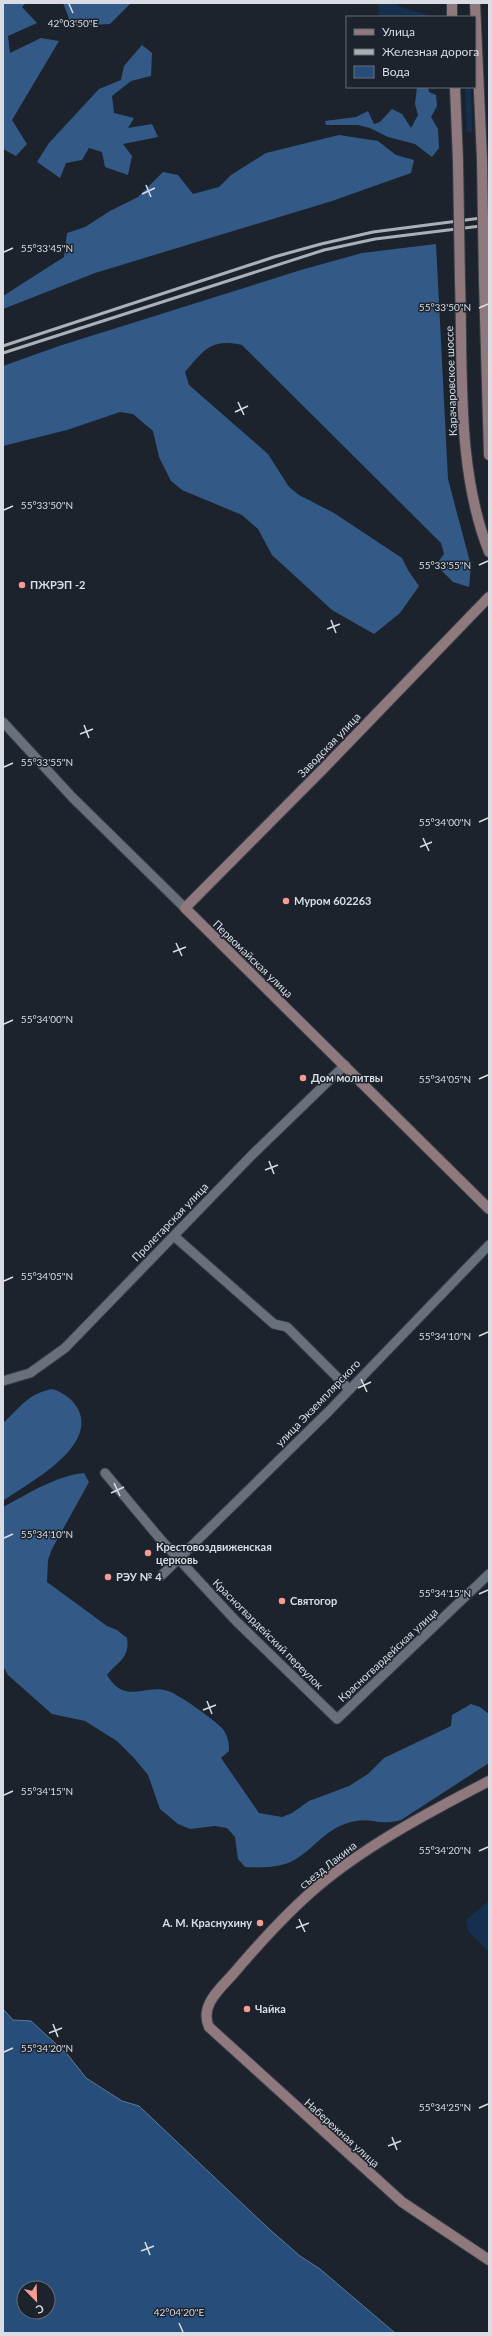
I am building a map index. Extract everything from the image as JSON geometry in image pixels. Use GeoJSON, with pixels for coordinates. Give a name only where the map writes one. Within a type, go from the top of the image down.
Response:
{"type":"FeatureCollection","features":[{"type":"Feature","properties":{"kind":"street"},"geometry":{"type":"LineString","coordinates":[[452,3],[452,16]]}},
{"type":"Feature","properties":{"kind":"street"},"geometry":{"type":"LineString","coordinates":[[475,3],[476,16]]}},
{"type":"Feature","properties":{"kind":"street"},"geometry":{"type":"LineString","coordinates":[[476,25],[482,160],[489,455]]}},
{"type":"Feature","properties":{"kind":"street","name":"Карачаровское шоссе"},"geometry":{"type":"LineString","coordinates":[[455,88],[466,448],[470,482],[484,527],[489,552]]}},
{"type":"Feature","properties":{"kind":"street","name":"Заводская улица"},"geometry":{"type":"LineString","coordinates":[[185,908],[322,770],[489,597]]}},
{"type":"Feature","properties":{"kind":"street","name":"Первомайская улица"},"geometry":{"type":"LineString","coordinates":[[3,722],[72,797],[345,1065],[489,1209]]}},
{"type":"Feature","properties":{"kind":"street","name":"Пролетарская улица"},"geometry":{"type":"LineString","coordinates":[[3,1381],[30,1373],[65,1348],[174,1236],[345,1065]]}},
{"type":"Feature","properties":{"kind":"street"},"geometry":{"type":"LineString","coordinates":[[174,1236],[274,1324],[288,1327],[349,1389]]}},
{"type":"Feature","properties":{"kind":"street","name":"улица Экземплярского"},"geometry":{"type":"LineString","coordinates":[[162,1575],[179,1560],[349,1389],[489,1245]]}},
{"type":"Feature","properties":{"kind":"street","name":"Красногвардейский переулок"},"geometry":{"type":"LineString","coordinates":[[105,1473],[179,1560],[235,1620],[337,1720]]}},
{"type":"Feature","properties":{"kind":"street","name":"Красногвардейская улица"},"geometry":{"type":"LineString","coordinates":[[337,1720],[489,1574]]}},
{"type":"Feature","properties":{"kind":"street","name":"съезд Лакина"},"geometry":{"type":"LineString","coordinates":[[209,2003],[252,1952],[309,1893],[368,1850],[489,1781]]}},
{"type":"Feature","properties":{"kind":"street","name":"Набережная улица"},"geometry":{"type":"LineString","coordinates":[[209,2003],[206,2015],[209,2027],[402,2202],[489,2260]]}},
{"type":"Feature","properties":{"kind":"shaded area"},"geometry":{"type":"Polygon","coordinates":[[[3,3],[26,3],[22,7],[37,23],[8,36],[10,53],[41,38],[59,41],[12,120],[27,144],[16,156],[3,149],[3,3]]]}},
{"type":"Feature","properties":{"kind":"shaded area"},"geometry":{"type":"Polygon","coordinates":[[[63,3],[131,3],[110,24],[72,26],[63,3]]]}},
{"type":"Feature","properties":{"kind":"shaded area"},"geometry":{"type":"Polygon","coordinates":[[[378,3],[394,3],[401,7],[431,16],[379,16],[378,3]]]}},
{"type":"Feature","properties":{"kind":"shaded area"},"geometry":{"type":"Polygon","coordinates":[[[142,45],[152,53],[151,76],[131,81],[112,96],[114,113],[134,118],[128,128],[152,124],[158,137],[123,144],[132,156],[128,175],[105,167],[102,152],[89,148],[82,160],[66,163],[60,178],[37,162],[49,143],[99,89],[121,80],[124,66],[142,45]]]}},
{"type":"Feature","properties":{"kind":"shaded area"},"geometry":{"type":"Polygon","coordinates":[[[417,88],[428,88],[429,92],[436,95],[437,106],[431,117],[438,129],[439,148],[432,157],[415,144],[388,137],[370,128],[358,125],[326,125],[325,121],[356,117],[368,111],[374,124],[380,122],[392,109],[402,114],[411,128],[418,115],[415,104],[417,88]]]}},
{"type":"Feature","properties":{"kind":"shaded area"},"geometry":{"type":"Polygon","coordinates":[[[465,88],[471,88],[472,132],[467,132],[465,88]]]}},
{"type":"Feature","properties":{"kind":"shaded area"},"geometry":{"type":"Polygon","coordinates":[[[339,135],[378,141],[396,155],[414,160],[411,173],[332,201],[95,273],[3,309],[3,296],[64,257],[67,233],[85,227],[110,211],[138,197],[163,172],[178,175],[193,194],[219,187],[231,175],[266,153],[339,135]]]}},
{"type":"Feature","properties":{"kind":"shaded area"},"geometry":{"type":"Polygon","coordinates":[[[436,244],[448,479],[471,566],[469,587],[453,582],[436,565],[444,554],[441,543],[242,345],[223,343],[215,345],[203,352],[185,372],[189,385],[268,454],[289,487],[299,495],[334,513],[402,558],[419,586],[400,613],[374,634],[332,610],[272,555],[258,529],[242,515],[182,490],[171,481],[159,457],[153,431],[133,414],[120,412],[67,430],[3,446],[3,366],[59,346],[301,270],[362,253],[436,244]]]}},
{"type":"Feature","properties":{"kind":"shaded area"},"geometry":{"type":"Polygon","coordinates":[[[52,1389],[68,1397],[79,1411],[81,1425],[77,1439],[69,1451],[56,1464],[3,1501],[3,1423],[24,1402],[36,1394],[52,1389]]]}},
{"type":"Feature","properties":{"kind":"shaded area"},"geometry":{"type":"Polygon","coordinates":[[[84,1473],[89,1482],[52,1549],[48,1560],[47,1582],[107,1626],[117,1630],[127,1638],[127,1651],[125,1655],[107,1675],[114,1684],[128,1692],[160,1689],[173,1693],[222,1728],[228,1739],[229,1751],[221,1758],[259,1813],[282,1817],[292,1813],[309,1801],[349,1786],[368,1774],[384,1758],[451,1726],[452,1715],[471,1704],[480,1707],[489,1714],[489,1763],[401,1820],[394,1822],[382,1822],[361,1820],[347,1823],[339,1826],[293,1861],[280,1865],[245,1867],[238,1859],[235,1837],[227,1828],[215,1826],[190,1829],[178,1824],[160,1809],[148,1775],[117,1741],[85,1721],[52,1714],[8,1675],[3,1666],[3,1507],[52,1482],[84,1473]]]}},
{"type":"Feature","properties":{"kind":"shaded area"},"geometry":{"type":"Polygon","coordinates":[[[489,1901],[489,1952],[468,1931],[466,1920],[489,1901]]]}},
{"type":"Feature","properties":{"kind":"water"},"geometry":{"type":"Polygon","coordinates":[[[3,2009],[13,2020],[31,2021],[68,2055],[86,2078],[122,2101],[139,2106],[268,2228],[300,2256],[320,2269],[395,2333],[3,2333],[3,2009]]]}},
{"type":"Feature","properties":{"kind":"railway"},"geometry":{"type":"LineString","coordinates":[[3,346],[274,257],[321,244],[373,232],[489,217]]}},
{"type":"Feature","properties":{"kind":"railway"},"geometry":{"type":"LineString","coordinates":[[3,353],[324,250],[375,239],[489,225]]}},
{"type":"Feature","properties":{"kind":"place","name":"ПЖРЭП -2"},"geometry":{"type":"Point","coordinates":[22,585]}},
{"type":"Feature","properties":{"kind":"place","name":"Муром 602263"},"geometry":{"type":"Point","coordinates":[286,901]}},
{"type":"Feature","properties":{"kind":"place","name":"Дом молитвы"},"geometry":{"type":"Point","coordinates":[303,1078]}},
{"type":"Feature","properties":{"kind":"place","name":"Крестовоздвиженская церковь"},"geometry":{"type":"Point","coordinates":[148,1553]}},
{"type":"Feature","properties":{"kind":"place","name":"РЭУ № 4"},"geometry":{"type":"Point","coordinates":[108,1577]}},
{"type":"Feature","properties":{"kind":"place","name":"Святогор"},"geometry":{"type":"Point","coordinates":[282,1601]}},
{"type":"Feature","properties":{"kind":"place","name":"А. М. Краснухину"},"geometry":{"type":"Point","coordinates":[260,1923]}},
{"type":"Feature","properties":{"kind":"place","name":"Чайка"},"geometry":{"type":"Point","coordinates":[247,2009]}}]}
